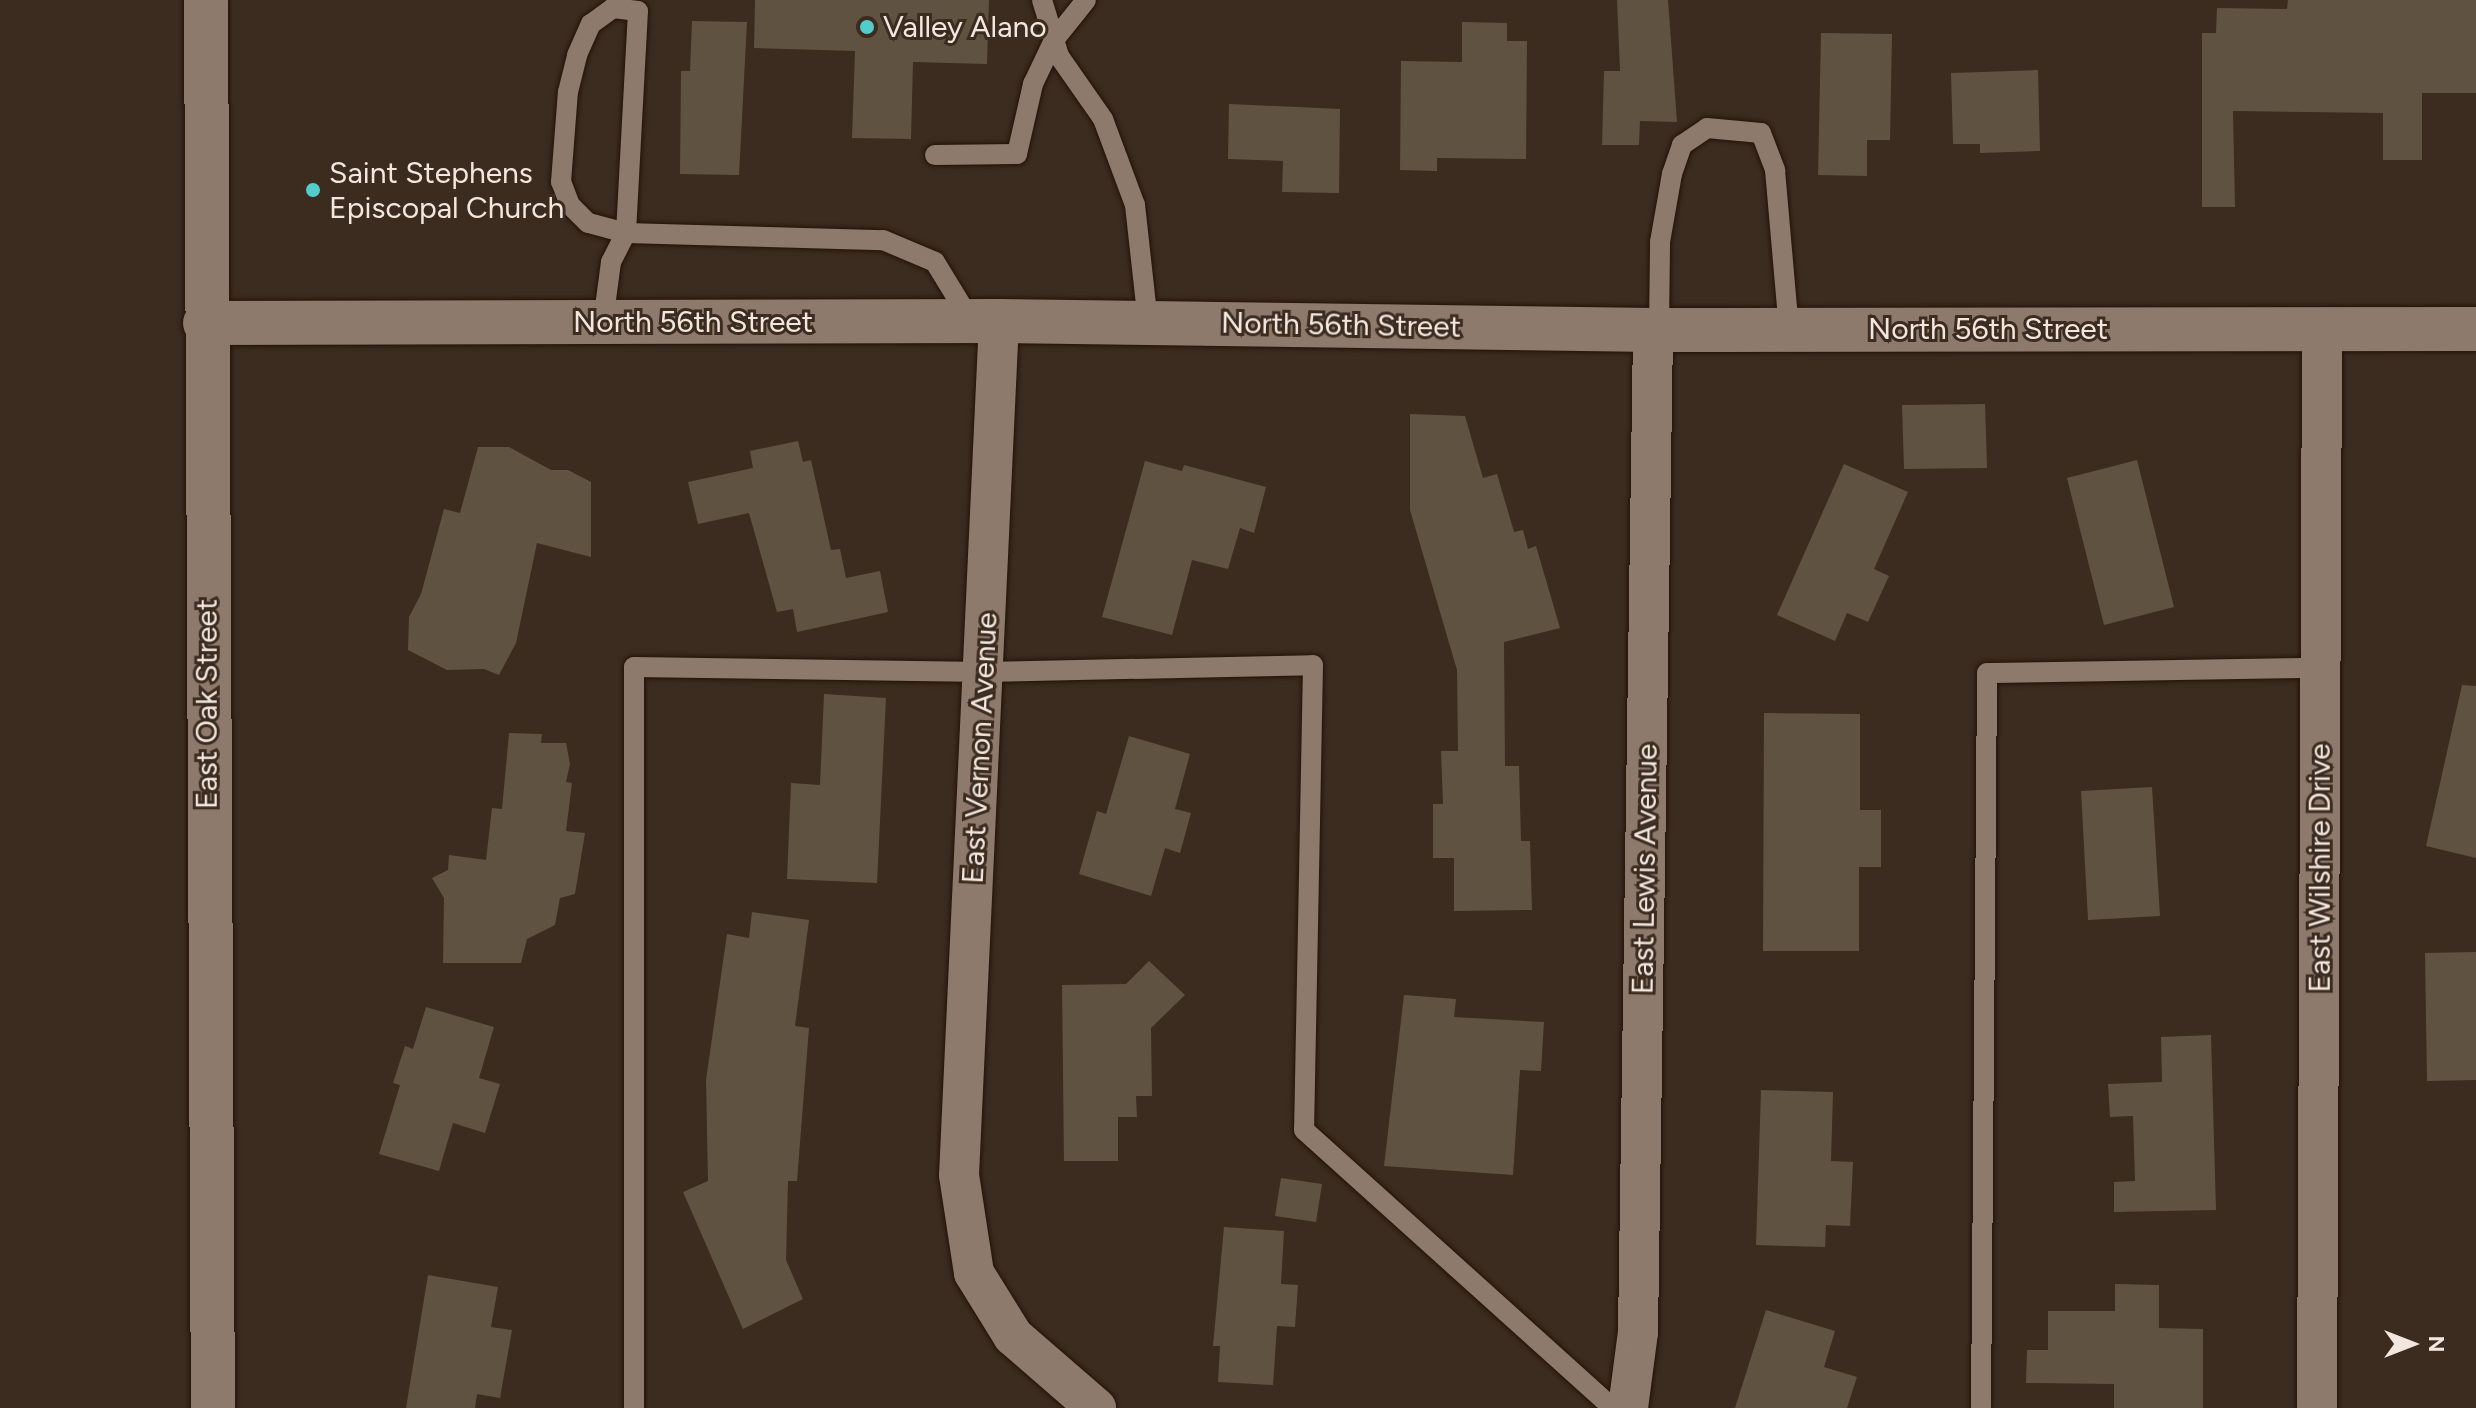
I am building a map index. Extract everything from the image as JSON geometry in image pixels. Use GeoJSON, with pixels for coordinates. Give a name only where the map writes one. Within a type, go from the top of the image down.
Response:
{"type":"FeatureCollection","features":[{"type":"Feature","properties":{"kind":"street","name":"East Oak Street"},"geometry":{"type":"LineString","coordinates":[[206,0],[205,323],[213,1408]]}},
{"type":"Feature","properties":{"kind":"street","name":"North 56th Street"},"geometry":{"type":"LineString","coordinates":[[205,323],[985,321],[1656,330],[2476,329]]}},
{"type":"Feature","properties":{"kind":"street","name":"East Vernon Avenue"},"geometry":{"type":"LineString","coordinates":[[985,321],[985,672],[959,1175],[974,1273],[1013,1336],[1096,1408]]}},
{"type":"Feature","properties":{"kind":"street","name":"East Wilshire Drive"},"geometry":{"type":"LineString","coordinates":[[2317,1408],[2322,328]]}},
{"type":"Feature","properties":{"kind":"street","name":"East Lewis Avenue"},"geometry":{"type":"LineString","coordinates":[[1628,1408],[1638,1332],[1656,330]]}},
{"type":"Feature","properties":{"kind":"lane"},"geometry":{"type":"LineString","coordinates":[[1042,0],[1059,56],[1103,119],[1135,205],[1148,322]]}},
{"type":"Feature","properties":{"kind":"lane"},"geometry":{"type":"LineString","coordinates":[[935,155],[1017,154],[1033,84],[1054,40],[1086,0]]}},
{"type":"Feature","properties":{"kind":"lane"},"geometry":{"type":"LineString","coordinates":[[603,322],[611,262],[626,233],[638,11],[613,8],[591,24],[577,55],[568,92],[561,182],[570,205],[588,223],[626,233],[883,240],[935,262],[985,321]]}},
{"type":"Feature","properties":{"kind":"lane"},"geometry":{"type":"LineString","coordinates":[[1656,330],[1660,242],[1672,174],[1682,145],[1707,128],[1761,133],[1775,170],[1789,329]]}},
{"type":"Feature","properties":{"kind":"lane"},"geometry":{"type":"LineString","coordinates":[[634,1408],[634,667],[985,672],[1313,665],[1304,1130],[1613,1408]]}},
{"type":"Feature","properties":{"kind":"lane"},"geometry":{"type":"LineString","coordinates":[[1981,1408],[1987,673],[2322,668]]}},
{"type":"Feature","properties":{"kind":"building"},"geometry":{"type":"Polygon","coordinates":[[[755,0],[989,0],[987,64],[913,62],[911,139],[852,138],[855,51],[754,48],[755,0]]]}},
{"type":"Feature","properties":{"kind":"building"},"geometry":{"type":"Polygon","coordinates":[[[1617,0],[1668,0],[1677,122],[1640,121],[1639,145],[1602,145],[1604,71],[1620,71],[1617,0]]]}},
{"type":"Feature","properties":{"kind":"building"},"geometry":{"type":"Polygon","coordinates":[[[2288,0],[2476,0],[2476,93],[2422,93],[2422,160],[2383,160],[2383,113],[2233,111],[2235,207],[2202,207],[2202,33],[2216,33],[2217,8],[2287,9],[2288,0]]]}},
{"type":"Feature","properties":{"kind":"building"},"geometry":{"type":"Polygon","coordinates":[[[692,21],[747,22],[739,175],[680,174],[681,71],[690,71],[692,21]]]}},
{"type":"Feature","properties":{"kind":"building"},"geometry":{"type":"Polygon","coordinates":[[[1462,22],[1507,23],[1507,41],[1527,41],[1526,159],[1437,158],[1437,171],[1400,170],[1401,61],[1462,62],[1462,22]]]}},
{"type":"Feature","properties":{"kind":"building"},"geometry":{"type":"Polygon","coordinates":[[[1821,33],[1892,34],[1890,140],[1867,140],[1867,176],[1818,175],[1821,33]]]}},
{"type":"Feature","properties":{"kind":"building"},"geometry":{"type":"Polygon","coordinates":[[[2038,70],[2040,151],[1980,153],[1980,144],[1953,144],[1951,73],[2038,70]]]}},
{"type":"Feature","properties":{"kind":"building"},"geometry":{"type":"Polygon","coordinates":[[[1229,104],[1340,109],[1339,193],[1282,192],[1283,161],[1228,159],[1229,104]]]}},
{"type":"Feature","properties":{"kind":"building"},"geometry":{"type":"Polygon","coordinates":[[[1985,404],[1987,468],[1904,469],[1902,405],[1985,404]]]}},
{"type":"Feature","properties":{"kind":"building"},"geometry":{"type":"Polygon","coordinates":[[[1410,414],[1465,416],[1483,478],[1497,474],[1514,532],[1523,530],[1528,549],[1536,546],[1560,628],[1504,642],[1505,766],[1519,766],[1521,841],[1530,841],[1532,910],[1454,911],[1454,858],[1433,858],[1433,804],[1443,804],[1441,751],[1458,751],[1457,670],[1410,510],[1410,414]]]}},
{"type":"Feature","properties":{"kind":"building"},"geometry":{"type":"Polygon","coordinates":[[[798,441],[803,462],[811,460],[831,550],[840,549],[846,578],[880,571],[888,612],[797,632],[793,609],[777,612],[749,513],[698,524],[688,482],[753,468],[750,451],[798,441]]]}},
{"type":"Feature","properties":{"kind":"building"},"geometry":{"type":"Polygon","coordinates":[[[478,447],[509,447],[551,470],[568,470],[591,482],[591,557],[537,543],[516,643],[499,675],[484,669],[447,670],[408,650],[409,617],[421,594],[444,509],[460,513],[478,447]]]}},
{"type":"Feature","properties":{"kind":"building"},"geometry":{"type":"Polygon","coordinates":[[[2137,460],[2174,607],[2104,625],[2067,478],[2137,460]]]}},
{"type":"Feature","properties":{"kind":"building"},"geometry":{"type":"Polygon","coordinates":[[[1145,461],[1182,471],[1184,465],[1266,487],[1254,533],[1240,528],[1228,569],[1192,560],[1172,635],[1102,617],[1145,461]]]}},
{"type":"Feature","properties":{"kind":"building"},"geometry":{"type":"Polygon","coordinates":[[[1844,464],[1908,492],[1874,569],[1889,576],[1868,622],[1847,613],[1835,641],[1777,615],[1844,464]]]}},
{"type":"Feature","properties":{"kind":"building"},"geometry":{"type":"Polygon","coordinates":[[[2462,685],[2476,686],[2476,858],[2426,846],[2462,685]]]}},
{"type":"Feature","properties":{"kind":"building"},"geometry":{"type":"Polygon","coordinates":[[[824,694],[886,698],[877,883],[787,879],[791,783],[820,785],[824,694]]]}},
{"type":"Feature","properties":{"kind":"building"},"geometry":{"type":"Polygon","coordinates":[[[1764,713],[1860,714],[1860,810],[1881,810],[1881,867],[1859,867],[1859,951],[1763,951],[1764,713]]]}},
{"type":"Feature","properties":{"kind":"building"},"geometry":{"type":"Polygon","coordinates":[[[509,733],[542,734],[541,743],[566,743],[570,764],[566,782],[572,783],[566,831],[585,833],[575,894],[560,898],[555,925],[527,939],[521,963],[443,963],[444,898],[432,878],[448,870],[449,855],[486,860],[492,808],[502,809],[509,733]]]}},
{"type":"Feature","properties":{"kind":"building"},"geometry":{"type":"Polygon","coordinates":[[[1129,736],[1190,754],[1175,809],[1191,813],[1180,853],[1165,848],[1151,896],[1079,874],[1097,811],[1106,814],[1129,736]]]}},
{"type":"Feature","properties":{"kind":"building"},"geometry":{"type":"Polygon","coordinates":[[[2152,787],[2160,916],[2088,920],[2081,791],[2152,787]]]}},
{"type":"Feature","properties":{"kind":"building"},"geometry":{"type":"Polygon","coordinates":[[[752,912],[809,920],[795,1026],[809,1028],[797,1181],[788,1181],[786,1260],[803,1299],[743,1329],[683,1192],[708,1181],[706,1080],[727,934],[749,938],[752,912]]]}},
{"type":"Feature","properties":{"kind":"building"},"geometry":{"type":"Polygon","coordinates":[[[2476,952],[2476,1080],[2427,1081],[2425,953],[2476,952]]]}},
{"type":"Feature","properties":{"kind":"building"},"geometry":{"type":"Polygon","coordinates":[[[1149,961],[1185,995],[1151,1028],[1152,1096],[1136,1096],[1137,1117],[1118,1117],[1118,1161],[1064,1161],[1062,985],[1126,984],[1149,961]]]}},
{"type":"Feature","properties":{"kind":"building"},"geometry":{"type":"Polygon","coordinates":[[[1404,995],[1456,999],[1454,1017],[1544,1022],[1541,1071],[1520,1070],[1513,1175],[1384,1166],[1404,995]]]}},
{"type":"Feature","properties":{"kind":"building"},"geometry":{"type":"Polygon","coordinates":[[[426,1007],[494,1027],[479,1078],[500,1084],[485,1133],[453,1123],[439,1171],[379,1154],[400,1085],[393,1083],[405,1046],[413,1049],[426,1007]]]}},
{"type":"Feature","properties":{"kind":"building"},"geometry":{"type":"Polygon","coordinates":[[[2211,1035],[2216,1210],[2114,1212],[2114,1182],[2135,1181],[2133,1116],[2110,1117],[2108,1084],[2162,1082],[2161,1037],[2211,1035]]]}},
{"type":"Feature","properties":{"kind":"building"},"geometry":{"type":"Polygon","coordinates":[[[1761,1090],[1833,1092],[1831,1161],[1853,1162],[1850,1226],[1826,1225],[1825,1247],[1756,1245],[1761,1090]]]}},
{"type":"Feature","properties":{"kind":"building"},"geometry":{"type":"Polygon","coordinates":[[[1281,1178],[1322,1184],[1316,1222],[1275,1216],[1281,1178]]]}},
{"type":"Feature","properties":{"kind":"building"},"geometry":{"type":"Polygon","coordinates":[[[1224,1227],[1284,1231],[1281,1284],[1298,1285],[1295,1327],[1277,1326],[1273,1385],[1218,1382],[1220,1346],[1213,1346],[1224,1227]]]}},
{"type":"Feature","properties":{"kind":"building"},"geometry":{"type":"Polygon","coordinates":[[[428,1275],[498,1287],[491,1327],[512,1330],[500,1398],[477,1394],[475,1408],[406,1408],[428,1275]]]}},
{"type":"Feature","properties":{"kind":"building"},"geometry":{"type":"Polygon","coordinates":[[[2115,1284],[2159,1285],[2159,1328],[2203,1329],[2203,1408],[2114,1408],[2114,1384],[2026,1383],[2027,1350],[2048,1350],[2048,1311],[2115,1311],[2115,1284]]]}},
{"type":"Feature","properties":{"kind":"building"},"geometry":{"type":"Polygon","coordinates":[[[1766,1310],[1835,1331],[1824,1367],[1857,1377],[1847,1408],[1735,1408],[1766,1310]]]}},
{"type":"Feature","properties":{"kind":"place","name":"Valley Alano"},"geometry":{"type":"Point","coordinates":[867,27]}},
{"type":"Feature","properties":{"kind":"place","name":"Saint Stephens Episcopal Church"},"geometry":{"type":"Point","coordinates":[313,190]}}]}
